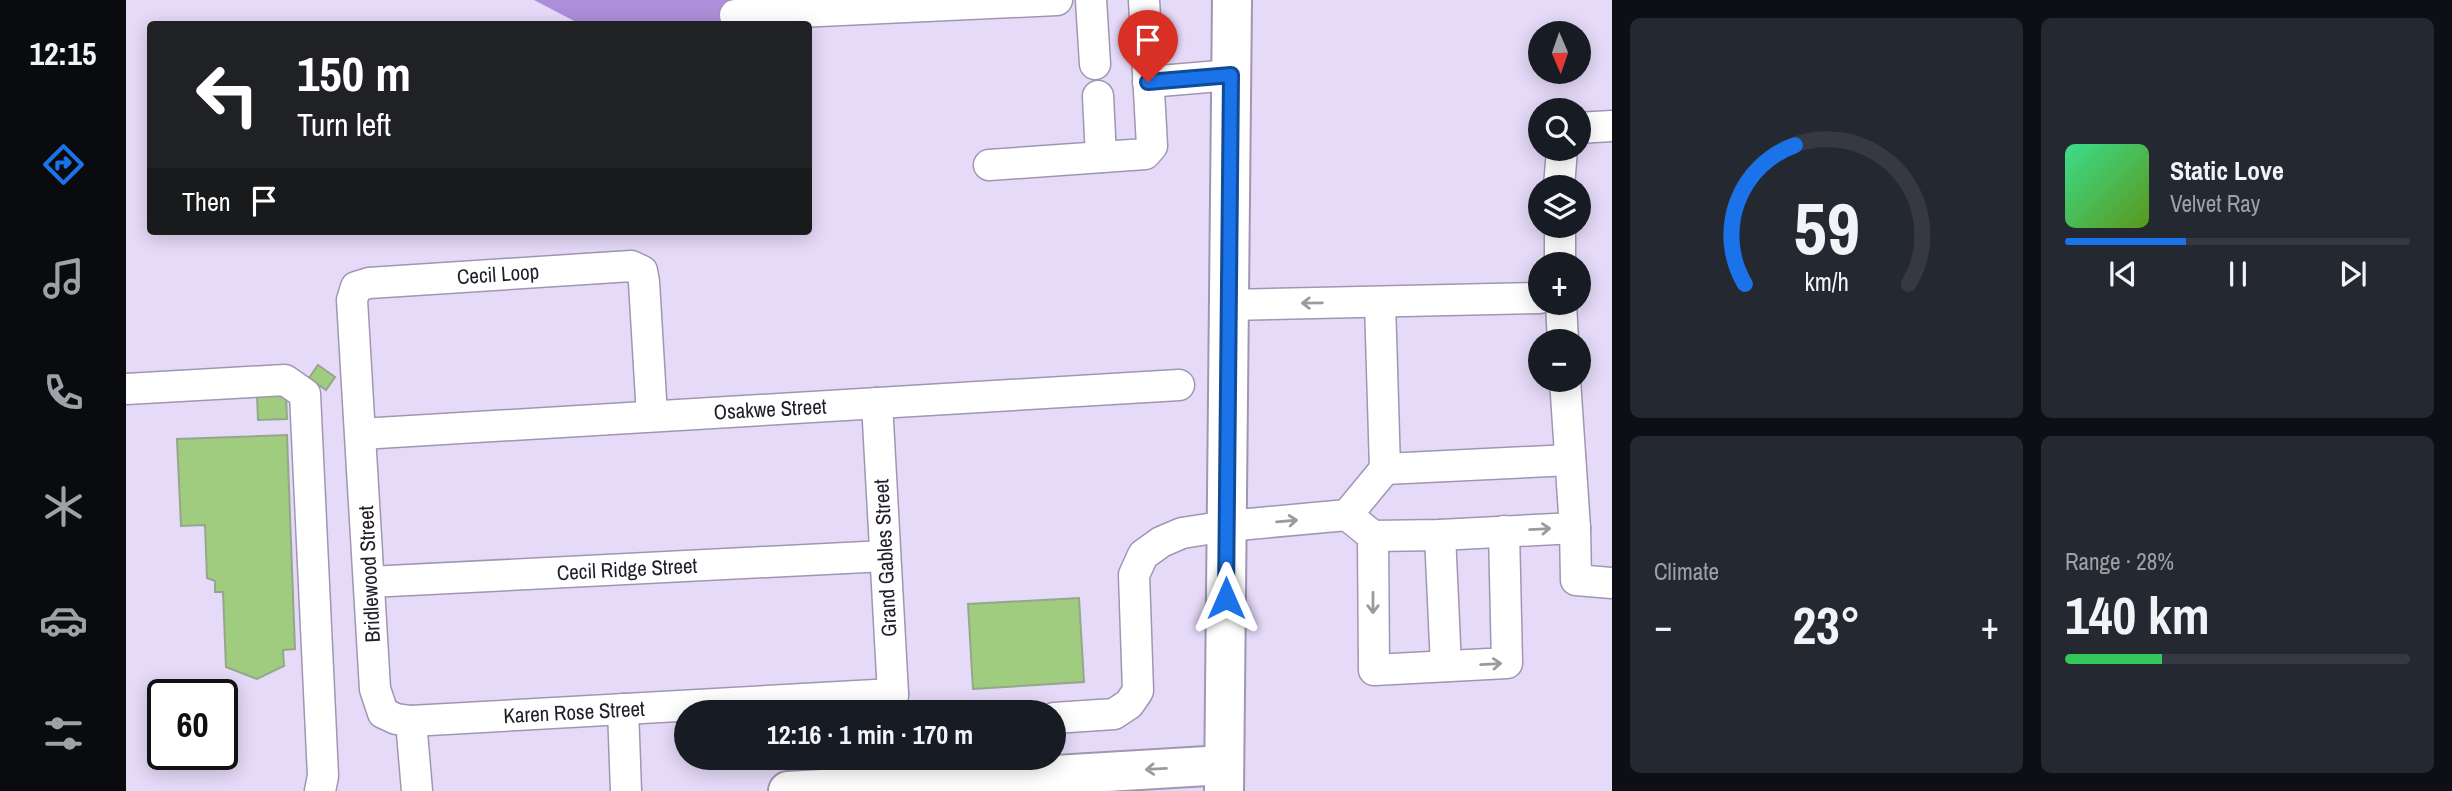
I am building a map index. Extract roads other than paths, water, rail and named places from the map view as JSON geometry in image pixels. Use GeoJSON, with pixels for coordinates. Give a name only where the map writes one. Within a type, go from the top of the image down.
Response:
{"type":"FeatureCollection","features":[{"type":"Feature","properties":{"kind":"main road"},"geometry":{"type":"LineString","coordinates":[[1066,769],[1224,778],[1232,0]]}},
{"type":"Feature","properties":{"kind":"main road"},"geometry":{"type":"LineString","coordinates":[[802,791],[891,771],[925,770]]}},
{"type":"Feature","properties":{"kind":"lane"},"geometry":{"type":"LineString","coordinates":[[736,15],[1057,0]]}},
{"type":"Feature","properties":{"kind":"lane"},"geometry":{"type":"LineString","coordinates":[[1091,0],[1095,64]]}},
{"type":"Feature","properties":{"kind":"lane"},"geometry":{"type":"LineString","coordinates":[[989,165],[1145,154],[1152,146],[1144,0]]}},
{"type":"Feature","properties":{"kind":"lane"},"geometry":{"type":"LineString","coordinates":[[1148,82],[1231,75]]}},
{"type":"Feature","properties":{"kind":"lane"},"geometry":{"type":"LineString","coordinates":[[1098,96],[1101,157]]}},
{"type":"Feature","properties":{"kind":"lane"},"geometry":{"type":"LineString","coordinates":[[1591,127],[1612,126]]}},
{"type":"Feature","properties":{"kind":"lane","name":"Cecil Loop"},"geometry":{"type":"LineString","coordinates":[[361,434],[352,300],[356,287],[369,283],[631,266],[642,271],[644,282],[652,416]]}},
{"type":"Feature","properties":{"kind":"lane"},"geometry":{"type":"LineString","coordinates":[[1229,305],[1528,298]]}},
{"type":"Feature","properties":{"kind":"lane"},"geometry":{"type":"LineString","coordinates":[[1347,515],[1385,469],[1380,302]]}},
{"type":"Feature","properties":{"kind":"lane"},"geometry":{"type":"LineString","coordinates":[[126,389],[285,380],[305,394],[323,776],[320,791]]}},
{"type":"Feature","properties":{"kind":"lane","name":"Osakwe Street"},"geometry":{"type":"LineString","coordinates":[[361,434],[1179,385]]}},
{"type":"Feature","properties":{"kind":"lane"},"geometry":{"type":"LineString","coordinates":[[1566,392],[1576,580],[1612,583]]}},
{"type":"Feature","properties":{"kind":"lane","name":"Grand Gables Street"},"geometry":{"type":"LineString","coordinates":[[877,403],[892,700]]}},
{"type":"Feature","properties":{"kind":"lane","name":"Bridlewood Street"},"geometry":{"type":"LineString","coordinates":[[361,434],[375,689],[383,713]]}},
{"type":"Feature","properties":{"kind":"lane"},"geometry":{"type":"LineString","coordinates":[[1385,469],[1570,460]]}},
{"type":"Feature","properties":{"kind":"lane"},"geometry":{"type":"LineString","coordinates":[[1066,717],[1114,715],[1129,704],[1138,691],[1134,575],[1143,555],[1161,542],[1182,533],[1347,515],[1373,536],[1440,536],[1575,528]]}},
{"type":"Feature","properties":{"kind":"lane"},"geometry":{"type":"LineString","coordinates":[[1373,536],[1374,670],[1507,663],[1504,531]]}},
{"type":"Feature","properties":{"kind":"lane"},"geometry":{"type":"LineString","coordinates":[[1440,536],[1446,666]]}},
{"type":"Feature","properties":{"kind":"lane","name":"Cecil Ridge Street"},"geometry":{"type":"LineString","coordinates":[[369,582],[885,556]]}},
{"type":"Feature","properties":{"kind":"lane","name":"Karen Rose Street"},"geometry":{"type":"LineString","coordinates":[[383,713],[396,719],[411,720],[674,708]]}},
{"type":"Feature","properties":{"kind":"lane"},"geometry":{"type":"LineString","coordinates":[[623,709],[626,791]]}},
{"type":"Feature","properties":{"kind":"lane"},"geometry":{"type":"LineString","coordinates":[[411,720],[417,791]]}}]}
